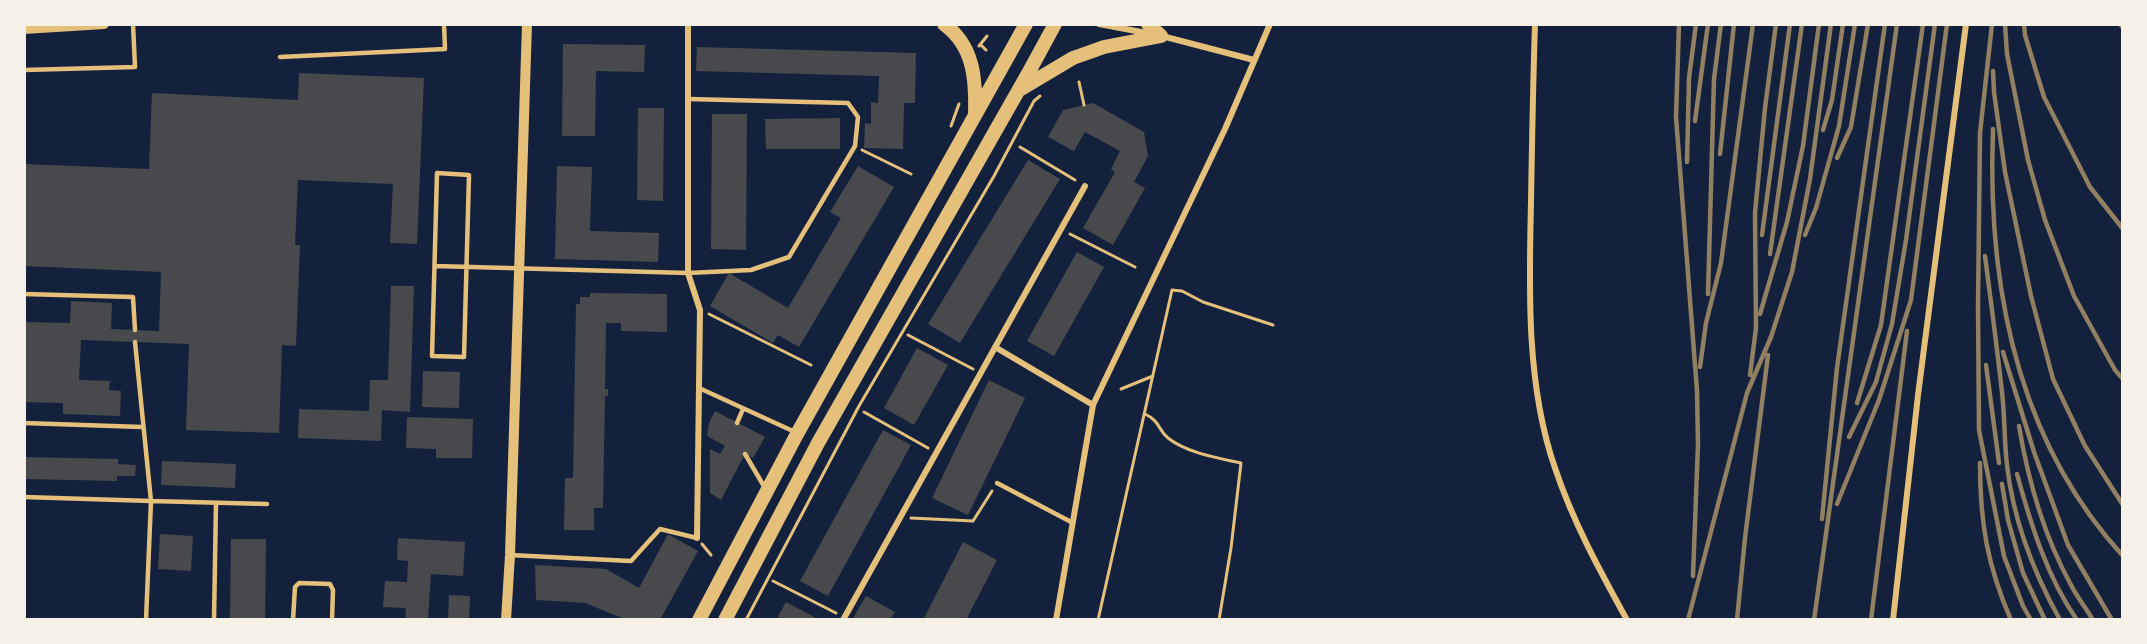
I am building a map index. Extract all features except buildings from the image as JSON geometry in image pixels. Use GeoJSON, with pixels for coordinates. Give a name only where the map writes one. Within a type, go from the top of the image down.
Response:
{"type":"FeatureCollection","features":[{"type":"Feature","properties":{"kind":"main road"},"geometry":{"type":"LineString","coordinates":[[944,24],[956,33],[966,47],[974,72],[975,117]]}},
{"type":"Feature","properties":{"kind":"main road"},"geometry":{"type":"LineString","coordinates":[[699,620],[797,434],[1026,24]]}},
{"type":"Feature","properties":{"kind":"main road"},"geometry":{"type":"LineString","coordinates":[[725,620],[818,443],[1055,24]]}},
{"type":"Feature","properties":{"kind":"main road"},"geometry":{"type":"LineString","coordinates":[[1148,24],[1161,36]]}},
{"type":"Feature","properties":{"kind":"main road"},"geometry":{"type":"LineString","coordinates":[[1019,90],[1073,58],[1104,47],[1161,36]]}},
{"type":"Feature","properties":{"kind":"street"},"geometry":{"type":"LineString","coordinates":[[24,29],[104,24]]}},
{"type":"Feature","properties":{"kind":"street"},"geometry":{"type":"LineString","coordinates":[[506,620],[527,24]]}},
{"type":"Feature","properties":{"kind":"street"},"geometry":{"type":"LineString","coordinates":[[688,24],[688,273],[700,310],[697,538]]}},
{"type":"Feature","properties":{"kind":"street"},"geometry":{"type":"LineString","coordinates":[[1099,24],[1161,36],[1254,60]]}},
{"type":"Feature","properties":{"kind":"street"},"geometry":{"type":"LineString","coordinates":[[1056,620],[1093,405],[1225,129],[1270,24]]}},
{"type":"Feature","properties":{"kind":"street"},"geometry":{"type":"LineString","coordinates":[[1535,24],[1529,265],[1531,333],[1539,406],[1554,467],[1589,553],[1627,620]]}},
{"type":"Feature","properties":{"kind":"street"},"geometry":{"type":"LineString","coordinates":[[1893,620],[1918,395],[1966,24]]}},
{"type":"Feature","properties":{"kind":"street"},"geometry":{"type":"LineString","coordinates":[[843,619],[1085,186]]}},
{"type":"Feature","properties":{"kind":"street"},"geometry":{"type":"LineString","coordinates":[[995,347],[1093,405]]}},
{"type":"Feature","properties":{"kind":"lane"},"geometry":{"type":"LineString","coordinates":[[24,70],[135,67],[134,24]]}},
{"type":"Feature","properties":{"kind":"lane"},"geometry":{"type":"LineString","coordinates":[[280,57],[445,50],[444,24]]}},
{"type":"Feature","properties":{"kind":"lane"},"geometry":{"type":"LineString","coordinates":[[435,266],[688,273],[751,270],[789,257],[855,146],[858,117],[848,103],[688,99]]}},
{"type":"Feature","properties":{"kind":"lane"},"geometry":{"type":"LineString","coordinates":[[437,173],[469,175],[464,357],[432,356],[435,266],[437,173]]}},
{"type":"Feature","properties":{"kind":"lane"},"geometry":{"type":"LineString","coordinates":[[24,294],[133,297],[135,330]]}},
{"type":"Feature","properties":{"kind":"lane"},"geometry":{"type":"LineString","coordinates":[[135,342],[151,501],[146,620]]}},
{"type":"Feature","properties":{"kind":"lane"},"geometry":{"type":"LineString","coordinates":[[699,388],[797,434]]}},
{"type":"Feature","properties":{"kind":"lane"},"geometry":{"type":"LineString","coordinates":[[737,423],[743,409]]}},
{"type":"Feature","properties":{"kind":"lane"},"geometry":{"type":"LineString","coordinates":[[24,423],[142,427]]}},
{"type":"Feature","properties":{"kind":"lane"},"geometry":{"type":"LineString","coordinates":[[745,454],[767,491]]}},
{"type":"Feature","properties":{"kind":"lane"},"geometry":{"type":"LineString","coordinates":[[997,483],[1073,523]]}},
{"type":"Feature","properties":{"kind":"lane"},"geometry":{"type":"LineString","coordinates":[[24,497],[267,504]]}},
{"type":"Feature","properties":{"kind":"lane"},"geometry":{"type":"LineString","coordinates":[[214,620],[216,503]]}},
{"type":"Feature","properties":{"kind":"lane"},"geometry":{"type":"LineString","coordinates":[[510,555],[631,561],[660,529],[697,538]]}},
{"type":"Feature","properties":{"kind":"lane"},"geometry":{"type":"LineString","coordinates":[[293,620],[295,586],[300,583],[330,584],[333,590],[332,620]]}},
{"type":"Feature","properties":{"kind":"path"},"geometry":{"type":"LineString","coordinates":[[974,48],[981,45],[987,36]]}},
{"type":"Feature","properties":{"kind":"path"},"geometry":{"type":"LineString","coordinates":[[981,45],[986,50]]}},
{"type":"Feature","properties":{"kind":"path"},"geometry":{"type":"LineString","coordinates":[[1078,82],[1084,105]]}},
{"type":"Feature","properties":{"kind":"path"},"geometry":{"type":"LineString","coordinates":[[746,620],[864,396],[994,176],[1035,101],[1041,95]]}},
{"type":"Feature","properties":{"kind":"path"},"geometry":{"type":"LineString","coordinates":[[855,146],[911,174]]}},
{"type":"Feature","properties":{"kind":"path"},"geometry":{"type":"LineString","coordinates":[[1020,147],[1085,186]]}},
{"type":"Feature","properties":{"kind":"path"},"geometry":{"type":"LineString","coordinates":[[1060,229],[1135,267]]}},
{"type":"Feature","properties":{"kind":"path"},"geometry":{"type":"LineString","coordinates":[[1098,620],[1172,290],[1182,291],[1203,302],[1273,325]]}},
{"type":"Feature","properties":{"kind":"path"},"geometry":{"type":"LineString","coordinates":[[700,310],[811,365]]}},
{"type":"Feature","properties":{"kind":"path"},"geometry":{"type":"LineString","coordinates":[[908,335],[981,373]]}},
{"type":"Feature","properties":{"kind":"path"},"geometry":{"type":"LineString","coordinates":[[1121,389],[1154,376]]}},
{"type":"Feature","properties":{"kind":"path"},"geometry":{"type":"LineString","coordinates":[[864,412],[936,453]]}},
{"type":"Feature","properties":{"kind":"path"},"geometry":{"type":"LineString","coordinates":[[1145,414],[1155,418],[1167,437],[1186,447],[1241,463],[1231,548],[1219,620]]}},
{"type":"Feature","properties":{"kind":"path"},"geometry":{"type":"LineString","coordinates":[[900,517],[973,521],[997,483]]}},
{"type":"Feature","properties":{"kind":"path"},"geometry":{"type":"LineString","coordinates":[[773,581],[843,619]]}},
{"type":"Feature","properties":{"kind":"railway"},"geometry":{"type":"LineString","coordinates":[[1679,24],[1676,117],[1697,391],[1698,444],[1693,576]]}},
{"type":"Feature","properties":{"kind":"railway"},"geometry":{"type":"LineString","coordinates":[[1687,162],[1689,78],[1696,24]]}},
{"type":"Feature","properties":{"kind":"railway"},"geometry":{"type":"LineString","coordinates":[[1695,121],[1708,24]]}},
{"type":"Feature","properties":{"kind":"railway"},"geometry":{"type":"LineString","coordinates":[[1708,294],[1714,79],[1721,24]]}},
{"type":"Feature","properties":{"kind":"railway"},"geometry":{"type":"LineString","coordinates":[[1720,154],[1734,24]]}},
{"type":"Feature","properties":{"kind":"railway"},"geometry":{"type":"LineString","coordinates":[[1700,367],[1706,323],[1721,263],[1753,24]]}},
{"type":"Feature","properties":{"kind":"railway"},"geometry":{"type":"LineString","coordinates":[[1750,375],[1756,328],[1755,213],[1776,24]]}},
{"type":"Feature","properties":{"kind":"railway"},"geometry":{"type":"LineString","coordinates":[[1762,235],[1790,24]]}},
{"type":"Feature","properties":{"kind":"railway"},"geometry":{"type":"LineString","coordinates":[[1770,254],[1802,24]]}},
{"type":"Feature","properties":{"kind":"railway"},"geometry":{"type":"LineString","coordinates":[[1760,314],[1787,222],[1803,146],[1819,24]]}},
{"type":"Feature","properties":{"kind":"railway"},"geometry":{"type":"LineString","coordinates":[[1688,620],[1747,393],[1771,337],[1792,272],[1810,179],[1831,24]]}},
{"type":"Feature","properties":{"kind":"railway"},"geometry":{"type":"LineString","coordinates":[[1823,130],[1832,100],[1843,24]]}},
{"type":"Feature","properties":{"kind":"railway"},"geometry":{"type":"LineString","coordinates":[[1805,235],[1816,208],[1839,126],[1855,24]]}},
{"type":"Feature","properties":{"kind":"railway"},"geometry":{"type":"LineString","coordinates":[[1837,158],[1851,127],[1868,24]]}},
{"type":"Feature","properties":{"kind":"railway"},"geometry":{"type":"LineString","coordinates":[[1822,519],[1837,368],[1885,24]]}},
{"type":"Feature","properties":{"kind":"railway"},"geometry":{"type":"LineString","coordinates":[[1814,620],[1897,24]]}},
{"type":"Feature","properties":{"kind":"railway"},"geometry":{"type":"LineString","coordinates":[[1857,403],[1881,325],[1923,24]]}},
{"type":"Feature","properties":{"kind":"railway"},"geometry":{"type":"LineString","coordinates":[[1849,437],[1876,382],[1892,324],[1906,240],[1935,24]]}},
{"type":"Feature","properties":{"kind":"railway"},"geometry":{"type":"LineString","coordinates":[[1837,504],[1879,400],[1911,300],[1947,24]]}},
{"type":"Feature","properties":{"kind":"railway"},"geometry":{"type":"LineString","coordinates":[[1992,24],[1980,133],[1979,430],[2004,556],[2023,606],[2031,620]]}},
{"type":"Feature","properties":{"kind":"railway"},"geometry":{"type":"LineString","coordinates":[[2005,24],[2007,54],[2028,160],[2045,220],[2074,296],[2115,370],[2123,379]]}},
{"type":"Feature","properties":{"kind":"railway"},"geometry":{"type":"LineString","coordinates":[[2024,24],[2025,35],[2044,97],[2090,187],[2123,229]]}},
{"type":"Feature","properties":{"kind":"railway"},"geometry":{"type":"LineString","coordinates":[[2120,24],[2123,28]]}},
{"type":"Feature","properties":{"kind":"railway"},"geometry":{"type":"LineString","coordinates":[[1993,71],[2005,172],[2031,296],[2053,379],[2085,446],[2123,505]]}},
{"type":"Feature","properties":{"kind":"railway"},"geometry":{"type":"LineString","coordinates":[[1993,129],[1992,187],[1996,244],[2003,301],[2016,356],[2033,410],[2057,462],[2086,510],[2123,556]]}},
{"type":"Feature","properties":{"kind":"railway"},"geometry":{"type":"LineString","coordinates":[[1985,256],[2002,392],[2006,456],[2014,505],[2033,565],[2060,620]]}},
{"type":"Feature","properties":{"kind":"railway"},"geometry":{"type":"LineString","coordinates":[[1871,620],[1907,331]]}},
{"type":"Feature","properties":{"kind":"railway"},"geometry":{"type":"LineString","coordinates":[[2003,352],[2034,452],[2068,545],[2112,620]]}},
{"type":"Feature","properties":{"kind":"railway"},"geometry":{"type":"LineString","coordinates":[[1737,620],[1768,355]]}},
{"type":"Feature","properties":{"kind":"railway"},"geometry":{"type":"LineString","coordinates":[[1986,365],[1999,463]]}},
{"type":"Feature","properties":{"kind":"railway"},"geometry":{"type":"LineString","coordinates":[[2019,426],[2032,487],[2045,527],[2061,566],[2093,620]]}},
{"type":"Feature","properties":{"kind":"railway"},"geometry":{"type":"LineString","coordinates":[[1980,463],[1981,505],[1986,543],[1996,581],[2011,620]]}},
{"type":"Feature","properties":{"kind":"railway"},"geometry":{"type":"LineString","coordinates":[[2017,474],[2034,531],[2049,568],[2077,620]]}},
{"type":"Feature","properties":{"kind":"railway"},"geometry":{"type":"LineString","coordinates":[[2002,484],[2008,520],[2023,573],[2045,620]]}}]}
